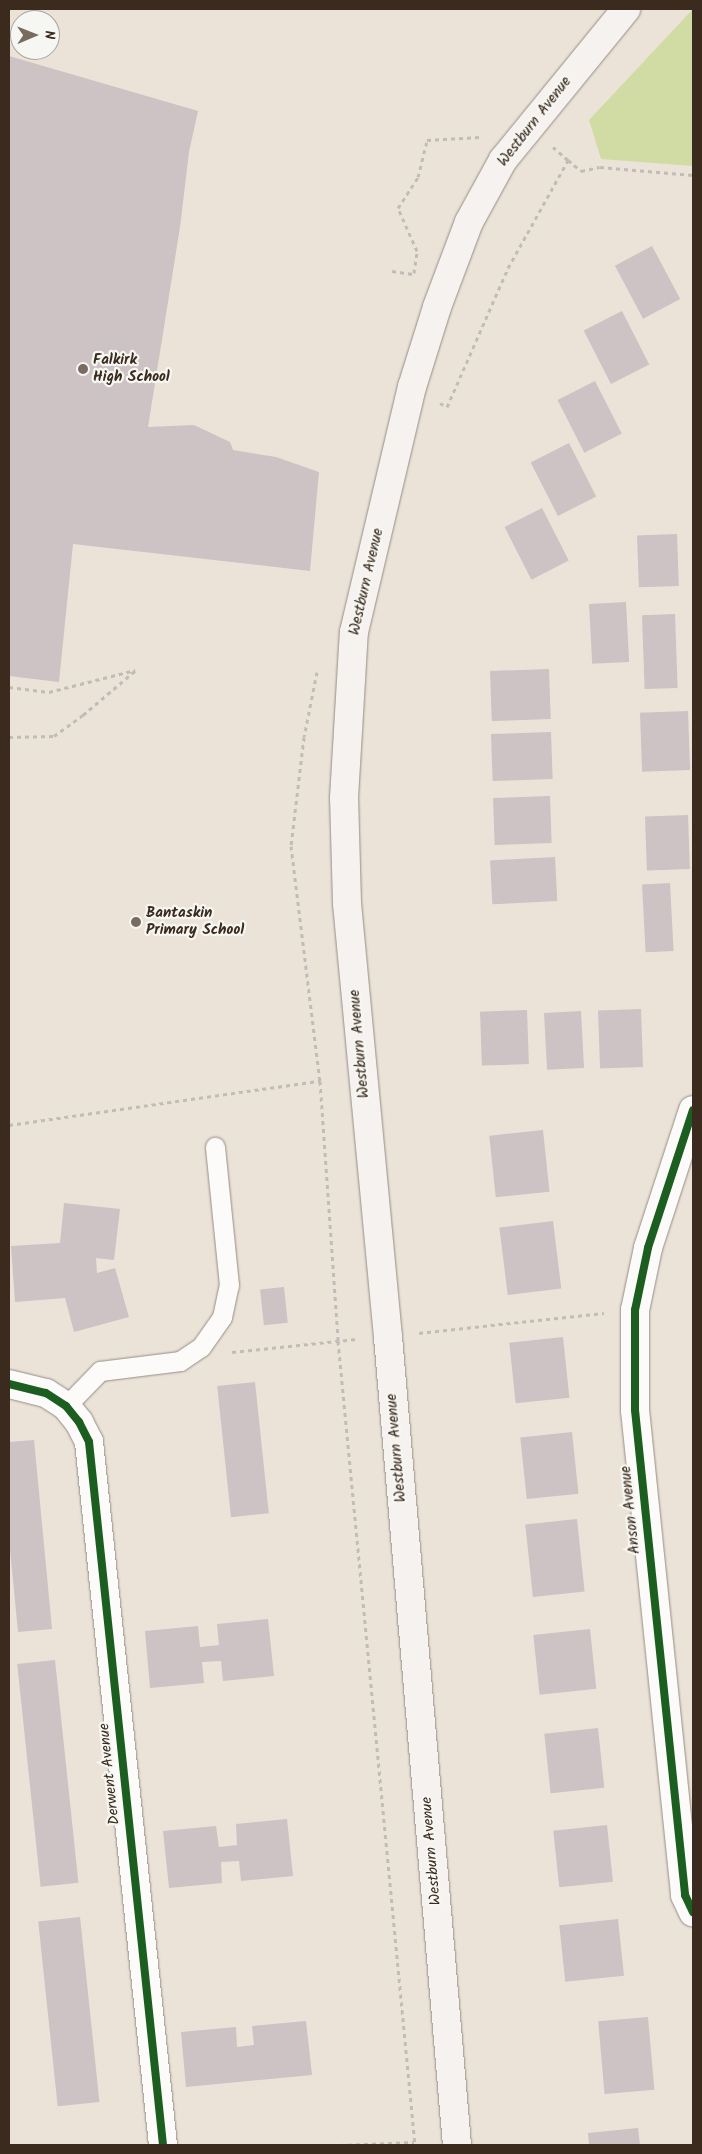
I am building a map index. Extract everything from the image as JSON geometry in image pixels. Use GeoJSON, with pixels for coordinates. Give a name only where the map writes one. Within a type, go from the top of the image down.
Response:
{"type":"FeatureCollection","features":[{"type":"Feature","properties":{"kind":"main road","name":"Westburn Avenue"},"geometry":{"type":"LineString","coordinates":[[457,2145],[388,1336],[347,903],[344,798],[354,632],[412,387],[437,307],[469,222],[503,160],[626,9]]}},
{"type":"Feature","properties":{"kind":"street","name":"Anson Avenue"},"geometry":{"type":"LineString","coordinates":[[693,1110],[648,1248],[635,1310],[635,1410],[685,1895],[693,1912]]}},
{"type":"Feature","properties":{"kind":"street","name":"Derwent Avenue"},"geometry":{"type":"LineString","coordinates":[[9,1384],[21,1385],[46,1393],[66,1406],[80,1422],[89,1442],[163,2145]]}},
{"type":"Feature","properties":{"kind":"lane"},"geometry":{"type":"LineString","coordinates":[[66,1406],[100,1371],[180,1361],[201,1347],[222,1317],[229,1285],[215,1147]]}},
{"type":"Feature","properties":{"kind":"path"},"geometry":{"type":"LineString","coordinates":[[530,128],[581,171],[600,167],[693,175]]}},
{"type":"Feature","properties":{"kind":"path"},"geometry":{"type":"LineString","coordinates":[[412,387],[447,407],[508,268],[568,160]]}},
{"type":"Feature","properties":{"kind":"path"},"geometry":{"type":"LineString","coordinates":[[392,271],[414,274]]}},
{"type":"Feature","properties":{"kind":"path"},"geometry":{"type":"LineString","coordinates":[[9,687],[48,692],[137,669],[84,715],[54,736],[9,737]]}},
{"type":"Feature","properties":{"kind":"path"},"geometry":{"type":"LineString","coordinates":[[9,1125],[320,1081]]}},
{"type":"Feature","properties":{"kind":"path"},"geometry":{"type":"LineString","coordinates":[[201,1347],[227,1352],[635,1310]]}},
{"type":"Feature","properties":{"kind":"path"},"geometry":{"type":"LineString","coordinates":[[340,2145],[414,2142]]}},
{"type":"Feature","properties":{"kind":"green space"},"geometry":{"type":"Polygon","coordinates":[[[693,9],[693,166],[601,159],[589,120],[693,9]]]}},
{"type":"Feature","properties":{"kind":"building","name":"Falkirk High School"},"geometry":{"type":"Polygon","coordinates":[[[9,56],[10,60],[23,60],[198,111],[189,152],[180,227],[148,427],[194,425],[230,442],[233,450],[276,457],[319,472],[310,571],[73,544],[59,682],[9,676],[9,56]]]}},
{"type":"Feature","properties":{"kind":"building"},"geometry":{"type":"Polygon","coordinates":[[[652,246],[680,299],[643,319],[615,266],[652,246]]]}},
{"type":"Feature","properties":{"kind":"building"},"geometry":{"type":"Polygon","coordinates":[[[622,311],[649,364],[611,384],[584,331],[622,311]]]}},
{"type":"Feature","properties":{"kind":"building"},"geometry":{"type":"Polygon","coordinates":[[[595,381],[622,434],[584,453],[558,400],[595,381]]]}},
{"type":"Feature","properties":{"kind":"building"},"geometry":{"type":"Polygon","coordinates":[[[569,443],[596,496],[558,516],[531,463],[569,443]]]}},
{"type":"Feature","properties":{"kind":"building"},"geometry":{"type":"Polygon","coordinates":[[[542,508],[569,561],[531,580],[505,527],[542,508]]]}},
{"type":"Feature","properties":{"kind":"building"},"geometry":{"type":"Polygon","coordinates":[[[677,534],[679,586],[639,587],[637,535],[677,534]]]}},
{"type":"Feature","properties":{"kind":"building"},"geometry":{"type":"Polygon","coordinates":[[[626,602],[629,662],[592,664],[589,604],[626,602]]]}},
{"type":"Feature","properties":{"kind":"building"},"geometry":{"type":"Polygon","coordinates":[[[675,614],[678,688],[645,689],[642,615],[675,614]]]}},
{"type":"Feature","properties":{"kind":"building"},"geometry":{"type":"Polygon","coordinates":[[[549,669],[551,719],[492,721],[490,671],[549,669]]]}},
{"type":"Feature","properties":{"kind":"building"},"geometry":{"type":"Polygon","coordinates":[[[688,711],[690,770],[642,772],[640,713],[688,711]]]}},
{"type":"Feature","properties":{"kind":"building"},"geometry":{"type":"Polygon","coordinates":[[[551,732],[553,779],[493,781],[491,734],[551,732]]]}},
{"type":"Feature","properties":{"kind":"building"},"geometry":{"type":"Polygon","coordinates":[[[550,796],[552,843],[495,845],[493,798],[550,796]]]}},
{"type":"Feature","properties":{"kind":"building"},"geometry":{"type":"Polygon","coordinates":[[[688,815],[690,869],[647,870],[645,817],[688,815]]]}},
{"type":"Feature","properties":{"kind":"building"},"geometry":{"type":"Polygon","coordinates":[[[555,857],[557,901],[492,904],[490,860],[555,857]]]}},
{"type":"Feature","properties":{"kind":"building"},"geometry":{"type":"Polygon","coordinates":[[[670,883],[674,951],[646,952],[642,884],[670,883]]]}},
{"type":"Feature","properties":{"kind":"building"},"geometry":{"type":"Polygon","coordinates":[[[641,1009],[643,1067],[600,1068],[598,1011],[641,1009]]]}},
{"type":"Feature","properties":{"kind":"building"},"geometry":{"type":"Polygon","coordinates":[[[527,1010],[529,1064],[482,1066],[480,1012],[527,1010]]]}},
{"type":"Feature","properties":{"kind":"building"},"geometry":{"type":"Polygon","coordinates":[[[581,1011],[584,1068],[547,1070],[544,1013],[581,1011]]]}},
{"type":"Feature","properties":{"kind":"building"},"geometry":{"type":"Polygon","coordinates":[[[543,1130],[549,1192],[496,1197],[489,1136],[543,1130]]]}},
{"type":"Feature","properties":{"kind":"building"},"geometry":{"type":"Polygon","coordinates":[[[64,1203],[120,1209],[114,1260],[96,1258],[97,1273],[115,1268],[129,1317],[74,1332],[65,1298],[15,1302],[11,1246],[60,1243],[64,1203]]]}},
{"type":"Feature","properties":{"kind":"building"},"geometry":{"type":"Polygon","coordinates":[[[553,1221],[561,1288],[508,1295],[499,1228],[553,1221]]]}},
{"type":"Feature","properties":{"kind":"building"},"geometry":{"type":"Polygon","coordinates":[[[284,1287],[288,1323],[264,1325],[260,1290],[284,1287]]]}},
{"type":"Feature","properties":{"kind":"building"},"geometry":{"type":"Polygon","coordinates":[[[563,1337],[569,1398],[516,1403],[509,1343],[563,1337]]]}},
{"type":"Feature","properties":{"kind":"building"},"geometry":{"type":"Polygon","coordinates":[[[255,1382],[269,1513],[231,1517],[217,1386],[255,1382]]]}},
{"type":"Feature","properties":{"kind":"building"},"geometry":{"type":"Polygon","coordinates":[[[572,1432],[578,1494],[527,1499],[520,1437],[572,1432]]]}},
{"type":"Feature","properties":{"kind":"building"},"geometry":{"type":"Polygon","coordinates":[[[34,1440],[52,1629],[18,1632],[9,1539],[9,1442],[34,1440]]]}},
{"type":"Feature","properties":{"kind":"building"},"geometry":{"type":"Polygon","coordinates":[[[577,1519],[585,1592],[533,1597],[525,1524],[577,1519]]]}},
{"type":"Feature","properties":{"kind":"building"},"geometry":{"type":"Polygon","coordinates":[[[268,1619],[274,1676],[223,1681],[221,1661],[202,1662],[204,1683],[150,1688],[145,1631],[198,1626],[200,1647],[219,1645],[217,1624],[268,1619]]]}},
{"type":"Feature","properties":{"kind":"building"},"geometry":{"type":"Polygon","coordinates":[[[590,1629],[596,1689],[540,1695],[533,1635],[590,1629]]]}},
{"type":"Feature","properties":{"kind":"building"},"geometry":{"type":"Polygon","coordinates":[[[55,1660],[78,1883],[41,1887],[17,1664],[55,1660]]]}},
{"type":"Feature","properties":{"kind":"building"},"geometry":{"type":"Polygon","coordinates":[[[598,1728],[604,1788],[551,1793],[544,1734],[598,1728]]]}},
{"type":"Feature","properties":{"kind":"building"},"geometry":{"type":"Polygon","coordinates":[[[287,1819],[293,1876],[241,1881],[239,1861],[221,1862],[222,1883],[169,1888],[163,1831],[216,1826],[219,1847],[237,1845],[236,1824],[287,1819]]]}},
{"type":"Feature","properties":{"kind":"building"},"geometry":{"type":"Polygon","coordinates":[[[607,1825],[613,1882],[559,1887],[553,1831],[607,1825]]]}},
{"type":"Feature","properties":{"kind":"building"},"geometry":{"type":"Polygon","coordinates":[[[80,1917],[99,2102],[58,2106],[38,1921],[80,1917]]]}},
{"type":"Feature","properties":{"kind":"building"},"geometry":{"type":"Polygon","coordinates":[[[618,1919],[624,1976],[565,1982],[559,1925],[618,1919]]]}},
{"type":"Feature","properties":{"kind":"building"},"geometry":{"type":"Polygon","coordinates":[[[648,2017],[654,2090],[605,2094],[598,2021],[648,2017]]]}},
{"type":"Feature","properties":{"kind":"building"},"geometry":{"type":"Polygon","coordinates":[[[306,2021],[312,2075],[186,2087],[181,2032],[236,2027],[237,2047],[254,2045],[252,2026],[306,2021]]]}},
{"type":"Feature","properties":{"kind":"building"},"geometry":{"type":"Polygon","coordinates":[[[638,2128],[640,2145],[589,2145],[588,2133],[638,2128]]]}},
{"type":"Feature","properties":{"kind":"cycle path"},"geometry":{"type":"LineString","coordinates":[[693,1110],[648,1248],[635,1310],[635,1410],[685,1895],[693,1912]]}},
{"type":"Feature","properties":{"kind":"cycle path"},"geometry":{"type":"LineString","coordinates":[[9,1384],[46,1393],[66,1406],[79,1422],[89,1442],[163,2145]]}},
{"type":"Feature","properties":{"kind":"place","name":"Falkirk High School"},"geometry":{"type":"Point","coordinates":[83,369]}},
{"type":"Feature","properties":{"kind":"place","name":"Bantaskin Primary School"},"geometry":{"type":"Point","coordinates":[136,922]}}]}
